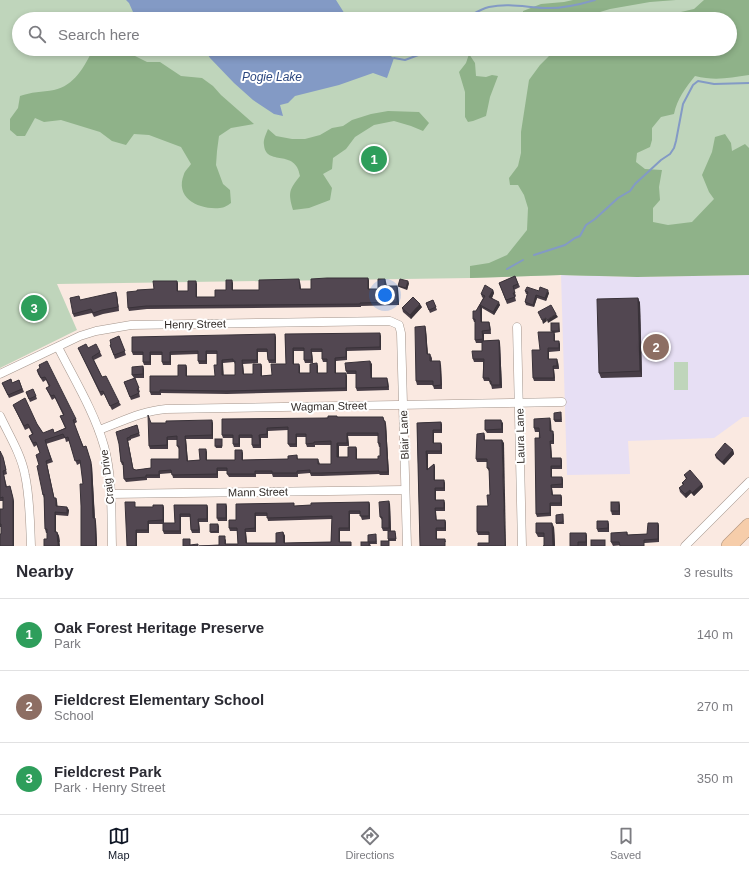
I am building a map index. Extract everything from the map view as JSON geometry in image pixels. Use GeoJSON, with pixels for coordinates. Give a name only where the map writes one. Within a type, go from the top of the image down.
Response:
{"type":"FeatureCollection","features":[{"type":"Feature","properties":{"kind":"highway"},"geometry":{"type":"LineString","coordinates":[[729,546],[749,526]]}},
{"type":"Feature","properties":{"kind":"street","name":"Henry Street"},"geometry":{"type":"LineString","coordinates":[[0,374],[80,336],[96,331],[131,325],[390,321],[399,325]]}},
{"type":"Feature","properties":{"kind":"street","name":"Blair Lane"},"geometry":{"type":"LineString","coordinates":[[399,325],[401,333],[407,546]]}},
{"type":"Feature","properties":{"kind":"street","name":"Laura Lane"},"geometry":{"type":"LineString","coordinates":[[517,327],[522,546]]}},
{"type":"Feature","properties":{"kind":"street","name":"Craig Drive"},"geometry":{"type":"LineString","coordinates":[[58,347],[99,430],[107,461],[112,546]]}},
{"type":"Feature","properties":{"kind":"street","name":"Wagman Street"},"geometry":{"type":"LineString","coordinates":[[99,430],[133,416],[166,409],[562,402]]}},
{"type":"Feature","properties":{"kind":"street"},"geometry":{"type":"LineString","coordinates":[[0,416],[17,452],[25,474],[29,499],[31,546]]}},
{"type":"Feature","properties":{"kind":"street"},"geometry":{"type":"LineString","coordinates":[[685,546],[749,482]]}},
{"type":"Feature","properties":{"kind":"street","name":"Mann Street"},"geometry":{"type":"LineString","coordinates":[[110,494],[405,490]]}},
{"type":"Feature","properties":{"kind":"shaded area"},"geometry":{"type":"Polygon","coordinates":[[[561,275],[637,277],[749,275],[749,417],[743,417],[714,438],[628,441],[630,474],[567,475],[561,275]]]}},
{"type":"Feature","properties":{"kind":"green space"},"geometry":{"type":"Polygon","coordinates":[[[0,0],[749,0],[749,269],[592,276],[561,275],[470,278],[57,284],[77,330],[0,368],[0,0]]]}},
{"type":"Feature","properties":{"kind":"green space"},"geometry":{"type":"Polygon","coordinates":[[[573,0],[676,0],[650,2],[600,12],[523,12],[541,4],[573,0]]]}},
{"type":"Feature","properties":{"kind":"green space"},"geometry":{"type":"Polygon","coordinates":[[[704,0],[749,0],[749,75],[716,79],[695,76],[680,98],[674,114],[661,117],[652,128],[652,140],[650,147],[637,153],[636,162],[645,169],[662,170],[659,187],[660,200],[653,208],[653,222],[668,225],[692,222],[714,199],[709,192],[702,175],[712,152],[715,137],[725,134],[731,143],[732,151],[745,144],[749,148],[749,275],[637,277],[561,275],[470,278],[470,266],[489,263],[507,255],[527,230],[528,208],[524,195],[518,185],[510,185],[509,178],[518,166],[521,153],[521,132],[529,80],[540,65],[549,56],[737,56],[737,12],[681,12],[694,9],[704,0]]]}},
{"type":"Feature","properties":{"kind":"green space"},"geometry":{"type":"Polygon","coordinates":[[[89,56],[135,56],[147,62],[160,62],[181,76],[202,78],[213,86],[254,124],[231,128],[219,136],[216,165],[223,184],[230,190],[231,203],[223,208],[212,208],[197,205],[191,201],[183,190],[182,183],[185,173],[191,164],[181,147],[149,135],[134,134],[126,145],[112,141],[100,132],[61,120],[44,122],[35,118],[25,136],[17,136],[10,130],[10,119],[18,108],[20,96],[61,88],[73,80],[89,56]]]}},
{"type":"Feature","properties":{"kind":"green space"},"geometry":{"type":"Polygon","coordinates":[[[468,56],[470,56],[475,63],[476,76],[498,76],[490,97],[486,116],[468,122],[465,117],[465,92],[459,72],[466,63],[468,56]]]}},
{"type":"Feature","properties":{"kind":"green space"},"geometry":{"type":"Polygon","coordinates":[[[388,111],[419,112],[429,123],[423,131],[394,121],[374,125],[355,137],[346,149],[333,158],[332,169],[323,174],[332,188],[330,200],[309,208],[293,210],[290,192],[300,176],[293,162],[275,157],[266,152],[264,141],[268,129],[276,136],[292,139],[305,139],[320,135],[332,128],[343,126],[352,120],[371,114],[388,111]]]}},
{"type":"Feature","properties":{"kind":"green space"},"geometry":{"type":"Polygon","coordinates":[[[674,362],[688,362],[688,390],[674,390],[674,362]]]}},
{"type":"Feature","properties":{"kind":"water"},"geometry":{"type":"Polygon","coordinates":[[[126,0],[336,0],[344,12],[133,12],[126,0]]]}},
{"type":"Feature","properties":{"kind":"water","name":"Pogie Lake"},"geometry":{"type":"Polygon","coordinates":[[[209,56],[390,56],[394,58],[387,78],[373,73],[339,85],[295,96],[288,103],[280,105],[283,116],[274,114],[253,100],[209,56]]]}},
{"type":"Feature","properties":{"kind":"building"},"geometry":{"type":"Polygon","coordinates":[[[515,276],[518,284],[513,286],[515,293],[513,293],[515,297],[506,300],[499,283],[515,276]]]}},
{"type":"Feature","properties":{"kind":"building"},"geometry":{"type":"Polygon","coordinates":[[[368,278],[368,289],[378,289],[378,279],[385,279],[385,286],[397,286],[397,302],[360,304],[146,306],[128,308],[127,292],[154,289],[153,281],[177,281],[177,291],[188,291],[188,281],[196,281],[196,297],[215,297],[215,290],[226,290],[226,280],[232,280],[232,290],[259,290],[259,280],[299,279],[300,289],[311,289],[311,279],[368,278]]]}},
{"type":"Feature","properties":{"kind":"building"},"geometry":{"type":"Polygon","coordinates":[[[400,279],[408,281],[406,288],[398,286],[400,279]]]}},
{"type":"Feature","properties":{"kind":"building"},"geometry":{"type":"Polygon","coordinates":[[[485,285],[493,290],[489,297],[499,302],[493,312],[480,305],[481,322],[489,322],[490,330],[482,331],[483,339],[475,340],[475,319],[473,319],[473,311],[476,311],[485,296],[481,294],[485,285]]]}},
{"type":"Feature","properties":{"kind":"building"},"geometry":{"type":"Polygon","coordinates":[[[527,287],[539,291],[540,287],[548,290],[545,298],[536,295],[533,305],[525,302],[528,292],[525,291],[527,287]]]}},
{"type":"Feature","properties":{"kind":"building"},"geometry":{"type":"Polygon","coordinates":[[[116,292],[118,307],[93,313],[91,309],[73,314],[70,298],[79,296],[80,300],[116,292]]]}},
{"type":"Feature","properties":{"kind":"building"},"geometry":{"type":"Polygon","coordinates":[[[413,297],[420,304],[410,315],[402,308],[413,297]]]}},
{"type":"Feature","properties":{"kind":"building"},"geometry":{"type":"Polygon","coordinates":[[[638,298],[640,371],[599,373],[597,299],[638,298]]]}},
{"type":"Feature","properties":{"kind":"building"},"geometry":{"type":"Polygon","coordinates":[[[433,300],[436,307],[429,310],[426,303],[433,300]]]}},
{"type":"Feature","properties":{"kind":"building"},"geometry":{"type":"Polygon","coordinates":[[[551,305],[556,314],[547,320],[546,318],[542,320],[538,312],[551,305]]]}},
{"type":"Feature","properties":{"kind":"building"},"geometry":{"type":"Polygon","coordinates":[[[551,323],[559,323],[559,331],[551,331],[551,323]]]}},
{"type":"Feature","properties":{"kind":"building"},"geometry":{"type":"Polygon","coordinates":[[[425,326],[427,354],[430,354],[430,361],[440,361],[441,385],[433,386],[433,381],[416,381],[415,327],[425,326]]]}},
{"type":"Feature","properties":{"kind":"building"},"geometry":{"type":"Polygon","coordinates":[[[538,332],[554,332],[554,341],[559,341],[559,348],[548,348],[548,359],[557,359],[557,366],[553,366],[554,378],[533,378],[532,350],[540,350],[538,332]]]}},
{"type":"Feature","properties":{"kind":"building"},"geometry":{"type":"Polygon","coordinates":[[[380,333],[380,347],[346,348],[346,357],[335,358],[335,373],[346,373],[346,388],[226,391],[160,390],[160,392],[150,392],[150,376],[178,376],[178,365],[186,365],[186,376],[215,376],[214,365],[217,365],[217,351],[206,351],[206,361],[198,361],[198,351],[170,352],[170,362],[162,362],[162,352],[150,352],[150,362],[143,362],[143,352],[132,352],[132,337],[275,334],[275,360],[268,360],[267,349],[257,349],[257,360],[242,360],[243,374],[253,374],[253,364],[261,364],[261,376],[272,375],[271,364],[286,364],[285,334],[380,333]],[[293,348],[293,364],[299,364],[299,373],[310,373],[310,364],[317,363],[317,373],[327,373],[327,359],[322,359],[322,349],[311,349],[312,360],[304,360],[304,348],[293,348]],[[233,359],[222,360],[222,375],[235,375],[235,361],[233,361],[233,359]]]}},
{"type":"Feature","properties":{"kind":"building"},"geometry":{"type":"Polygon","coordinates":[[[119,336],[125,351],[114,355],[110,345],[110,340],[119,336]]]}},
{"type":"Feature","properties":{"kind":"building"},"geometry":{"type":"Polygon","coordinates":[[[499,340],[500,385],[491,385],[489,378],[483,378],[484,359],[473,359],[472,351],[482,351],[482,341],[499,340]]]}},
{"type":"Feature","properties":{"kind":"building"},"geometry":{"type":"Polygon","coordinates":[[[86,344],[88,348],[96,344],[100,352],[92,357],[102,377],[106,376],[119,402],[110,406],[103,391],[100,392],[78,348],[86,344]]]}},
{"type":"Feature","properties":{"kind":"building"},"geometry":{"type":"Polygon","coordinates":[[[47,361],[76,419],[73,420],[83,447],[86,446],[91,462],[93,518],[95,518],[96,546],[81,546],[80,484],[83,484],[80,460],[75,461],[68,437],[65,438],[63,434],[45,440],[51,459],[46,461],[54,498],[56,498],[56,506],[67,507],[67,513],[55,512],[55,532],[57,532],[58,546],[44,546],[44,539],[47,539],[47,529],[45,529],[44,494],[43,495],[37,466],[39,465],[36,455],[40,453],[36,442],[33,443],[29,436],[33,434],[28,424],[24,426],[13,405],[25,398],[37,424],[43,433],[53,429],[54,433],[66,428],[60,416],[64,415],[54,395],[51,396],[46,388],[50,386],[45,377],[41,378],[37,370],[40,368],[39,365],[47,361]]]}},
{"type":"Feature","properties":{"kind":"building"},"geometry":{"type":"Polygon","coordinates":[[[370,361],[371,378],[387,378],[388,387],[356,388],[356,371],[346,371],[345,363],[370,361]]]}},
{"type":"Feature","properties":{"kind":"building"},"geometry":{"type":"Polygon","coordinates":[[[143,366],[143,374],[132,375],[132,367],[143,366]]]}},
{"type":"Feature","properties":{"kind":"building"},"geometry":{"type":"Polygon","coordinates":[[[135,378],[139,388],[137,389],[139,393],[130,397],[124,382],[135,378]]]}},
{"type":"Feature","properties":{"kind":"building"},"geometry":{"type":"Polygon","coordinates":[[[11,379],[12,383],[19,380],[22,389],[8,395],[2,383],[11,379]]]}},
{"type":"Feature","properties":{"kind":"building"},"geometry":{"type":"Polygon","coordinates":[[[33,389],[36,396],[29,399],[26,392],[33,389]]]}},
{"type":"Feature","properties":{"kind":"building"},"geometry":{"type":"Polygon","coordinates":[[[561,412],[561,420],[554,420],[554,413],[561,412]]]}},
{"type":"Feature","properties":{"kind":"building"},"geometry":{"type":"Polygon","coordinates":[[[148,415],[151,423],[166,423],[166,421],[212,420],[212,435],[185,436],[187,461],[200,460],[199,449],[206,449],[206,460],[235,460],[235,450],[242,450],[242,460],[288,459],[288,456],[297,455],[297,459],[318,459],[318,464],[331,464],[331,441],[306,444],[306,434],[296,434],[296,444],[288,444],[288,427],[267,428],[267,434],[259,435],[260,445],[252,445],[252,435],[239,435],[239,444],[233,444],[233,435],[222,435],[222,419],[328,418],[328,416],[383,417],[385,421],[388,472],[310,473],[310,470],[297,471],[297,473],[255,471],[255,474],[227,474],[227,468],[217,468],[217,474],[172,475],[171,470],[159,471],[159,475],[146,475],[146,477],[124,479],[123,462],[121,462],[116,432],[137,425],[139,433],[127,438],[133,469],[151,468],[151,459],[179,459],[177,436],[167,437],[167,445],[149,446],[148,415]],[[347,433],[347,443],[337,443],[337,457],[348,457],[348,447],[356,447],[356,459],[378,459],[378,456],[380,456],[380,443],[378,443],[378,433],[347,433]]]}},
{"type":"Feature","properties":{"kind":"building"},"geometry":{"type":"Polygon","coordinates":[[[550,418],[550,431],[553,431],[553,441],[550,441],[551,458],[561,458],[561,466],[551,466],[551,477],[562,477],[562,484],[551,485],[552,495],[561,495],[561,503],[550,503],[550,513],[536,514],[535,438],[540,438],[539,428],[534,428],[534,419],[550,418]]]}},
{"type":"Feature","properties":{"kind":"building"},"geometry":{"type":"Polygon","coordinates":[[[485,420],[501,420],[502,429],[485,430],[485,420]]]}},
{"type":"Feature","properties":{"kind":"building"},"geometry":{"type":"Polygon","coordinates":[[[441,422],[441,430],[433,430],[433,443],[441,443],[441,451],[426,451],[427,470],[434,464],[434,480],[444,480],[444,488],[435,488],[435,500],[444,500],[444,508],[435,508],[436,520],[445,520],[445,528],[436,528],[436,539],[445,539],[445,546],[420,546],[417,423],[441,422]]]}},
{"type":"Feature","properties":{"kind":"building"},"geometry":{"type":"Polygon","coordinates":[[[484,433],[484,440],[502,440],[505,546],[478,546],[478,543],[489,543],[489,532],[477,532],[477,506],[488,506],[487,495],[490,495],[489,468],[487,468],[487,459],[476,459],[477,434],[484,433]]]}},
{"type":"Feature","properties":{"kind":"building"},"geometry":{"type":"Polygon","coordinates":[[[215,439],[222,439],[222,446],[215,446],[215,439]]]}},
{"type":"Feature","properties":{"kind":"building"},"geometry":{"type":"Polygon","coordinates":[[[725,443],[733,450],[722,462],[715,455],[725,443]]]}},
{"type":"Feature","properties":{"kind":"building"},"geometry":{"type":"Polygon","coordinates":[[[0,451],[6,470],[3,471],[6,487],[10,486],[13,498],[13,546],[0,546],[0,509],[3,509],[3,497],[0,498],[0,451]]]}},
{"type":"Feature","properties":{"kind":"building"},"geometry":{"type":"Polygon","coordinates":[[[690,470],[702,484],[692,493],[690,490],[685,494],[679,488],[684,484],[682,483],[687,478],[684,475],[690,470]]]}},
{"type":"Feature","properties":{"kind":"building"},"geometry":{"type":"Polygon","coordinates":[[[389,501],[389,528],[382,528],[382,517],[380,517],[379,502],[389,501]]]}},
{"type":"Feature","properties":{"kind":"building"},"geometry":{"type":"Polygon","coordinates":[[[125,502],[135,502],[135,507],[153,507],[153,505],[163,505],[163,520],[148,521],[148,530],[136,530],[136,546],[127,546],[125,502]]]}},
{"type":"Feature","properties":{"kind":"building"},"geometry":{"type":"Polygon","coordinates":[[[369,502],[369,516],[360,516],[360,511],[349,511],[349,528],[339,528],[339,542],[351,542],[351,546],[199,546],[219,545],[219,536],[225,536],[225,544],[238,544],[237,528],[229,528],[229,520],[236,520],[236,504],[294,503],[294,506],[311,505],[311,503],[369,502]],[[255,513],[255,528],[245,529],[246,543],[276,543],[276,533],[283,532],[284,543],[331,542],[332,516],[267,518],[267,513],[255,513]]]}},
{"type":"Feature","properties":{"kind":"building"},"geometry":{"type":"Polygon","coordinates":[[[611,502],[619,502],[619,511],[611,511],[611,502]]]}},
{"type":"Feature","properties":{"kind":"building"},"geometry":{"type":"Polygon","coordinates":[[[217,504],[226,504],[226,518],[217,518],[217,504]]]}},
{"type":"Feature","properties":{"kind":"building"},"geometry":{"type":"Polygon","coordinates":[[[174,505],[207,505],[207,519],[198,519],[199,530],[191,530],[190,514],[180,514],[180,531],[163,531],[163,523],[175,523],[174,505]]]}},
{"type":"Feature","properties":{"kind":"building"},"geometry":{"type":"Polygon","coordinates":[[[563,514],[563,522],[556,523],[556,515],[563,514]]]}},
{"type":"Feature","properties":{"kind":"building"},"geometry":{"type":"Polygon","coordinates":[[[597,521],[608,521],[608,528],[597,529],[597,521]]]}},
{"type":"Feature","properties":{"kind":"building"},"geometry":{"type":"Polygon","coordinates":[[[536,523],[552,523],[553,546],[544,546],[544,533],[536,533],[536,523]]]}},
{"type":"Feature","properties":{"kind":"building"},"geometry":{"type":"Polygon","coordinates":[[[648,523],[658,523],[658,539],[644,540],[644,546],[620,546],[619,542],[611,542],[611,533],[627,532],[627,535],[647,534],[648,523]]]}},
{"type":"Feature","properties":{"kind":"building"},"geometry":{"type":"Polygon","coordinates":[[[210,524],[218,524],[218,531],[210,532],[210,524]]]}},
{"type":"Feature","properties":{"kind":"building"},"geometry":{"type":"Polygon","coordinates":[[[388,531],[395,531],[396,539],[388,539],[388,531]]]}},
{"type":"Feature","properties":{"kind":"building"},"geometry":{"type":"Polygon","coordinates":[[[570,533],[586,533],[586,542],[578,542],[578,546],[570,546],[570,533]]]}},
{"type":"Feature","properties":{"kind":"building"},"geometry":{"type":"Polygon","coordinates":[[[376,534],[376,542],[368,542],[368,535],[376,534]]]}},
{"type":"Feature","properties":{"kind":"building"},"geometry":{"type":"Polygon","coordinates":[[[183,539],[190,539],[190,545],[198,544],[198,546],[183,546],[183,539]]]}},
{"type":"Feature","properties":{"kind":"building"},"geometry":{"type":"Polygon","coordinates":[[[591,540],[605,540],[605,546],[591,546],[591,540]]]}},
{"type":"Feature","properties":{"kind":"building"},"geometry":{"type":"Polygon","coordinates":[[[381,541],[389,541],[389,546],[381,546],[381,541]]]}},
{"type":"Feature","properties":{"kind":"building"},"geometry":{"type":"Polygon","coordinates":[[[361,542],[369,542],[369,546],[361,546],[361,542]]]}},
{"type":"Feature","properties":{"kind":"waterway"},"geometry":{"type":"LineString","coordinates":[[477,12],[489,7],[510,5],[557,8],[595,0]]}},
{"type":"Feature","properties":{"kind":"waterway"},"geometry":{"type":"LineString","coordinates":[[394,58],[405,60],[416,56]]}},
{"type":"Feature","properties":{"kind":"waterway"},"geometry":{"type":"LineString","coordinates":[[534,255],[565,245],[580,236],[586,225],[595,219],[618,198],[630,191],[635,184],[661,160],[670,154],[676,141],[683,104],[693,85],[698,81],[714,84],[749,83]]}},
{"type":"Feature","properties":{"kind":"waterway"},"geometry":{"type":"LineString","coordinates":[[507,269],[523,260]]}},
{"type":"Feature","properties":{"kind":"place","name":"Oak Forest Heritage Preserve"},"geometry":{"type":"Point","coordinates":[374,159]}},
{"type":"Feature","properties":{"kind":"place","name":"Fieldcrest Park"},"geometry":{"type":"Point","coordinates":[34,308]}},
{"type":"Feature","properties":{"kind":"place","name":"Fieldcrest Elementary School"},"geometry":{"type":"Point","coordinates":[656,347]}}]}
